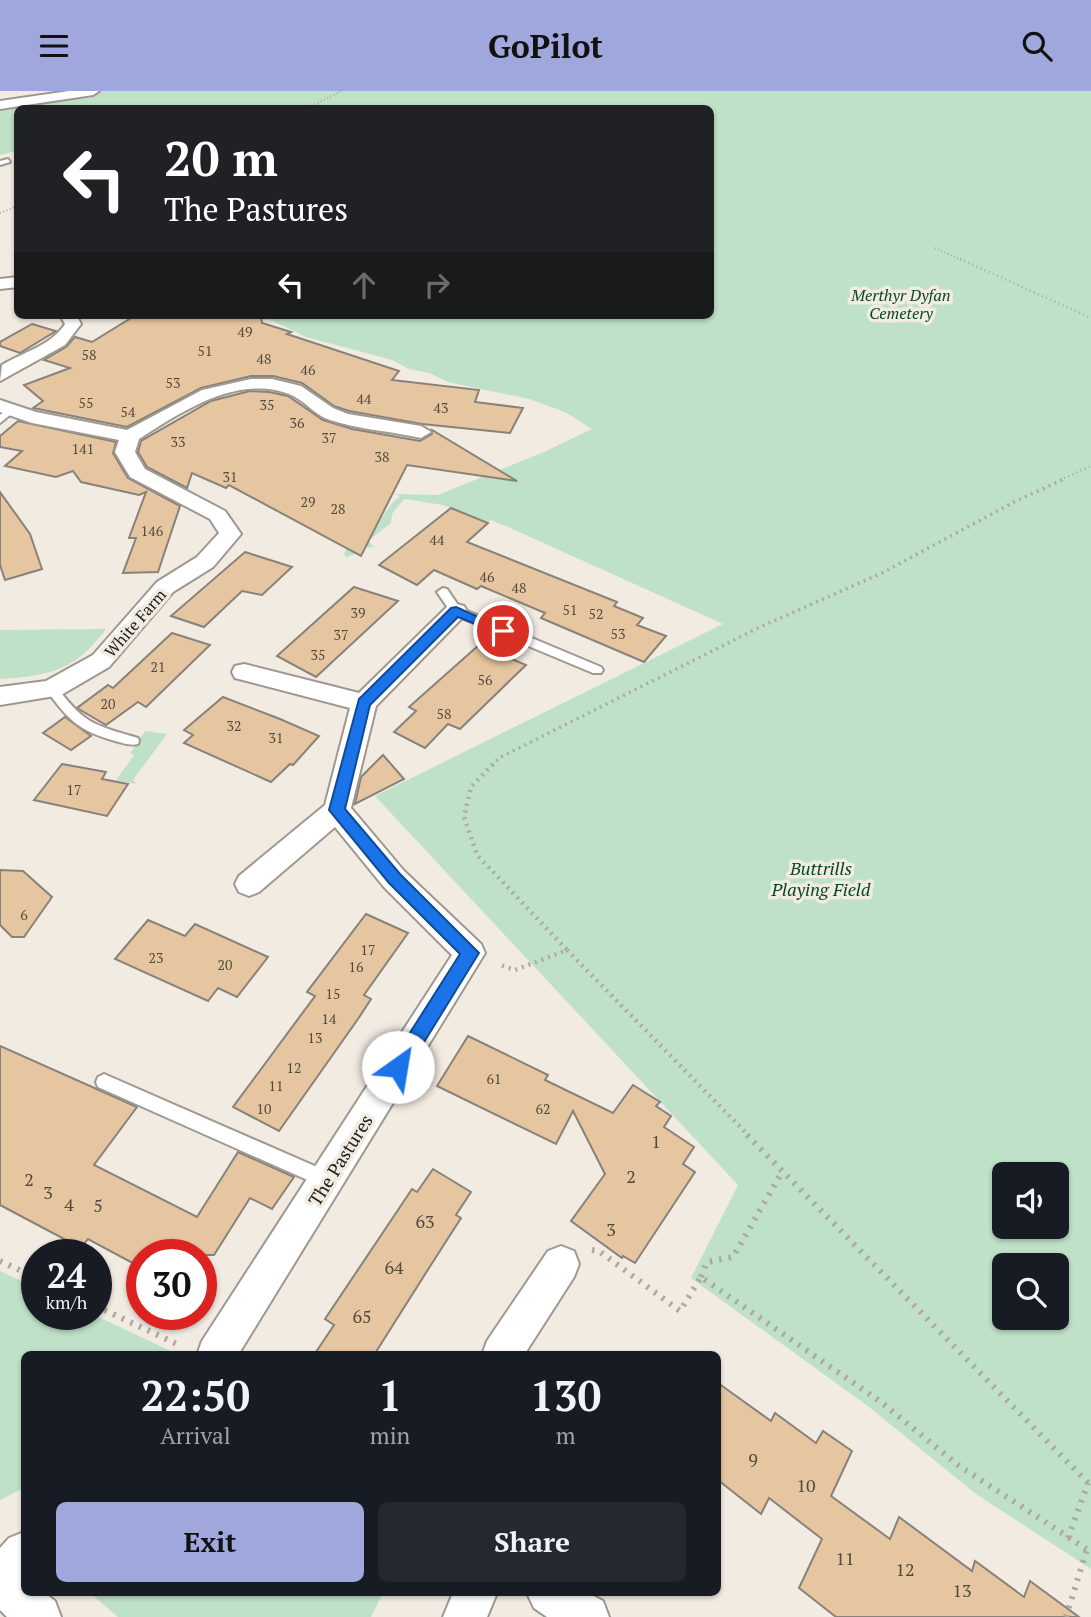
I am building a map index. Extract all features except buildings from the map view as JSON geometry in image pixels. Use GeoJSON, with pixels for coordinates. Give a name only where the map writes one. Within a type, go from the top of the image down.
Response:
{"type":"FeatureCollection","features":[{"type":"Feature","properties":{"kind":"street"},"geometry":{"type":"LineString","coordinates":[[0,105],[93,91]]}},
{"type":"Feature","properties":{"kind":"street"},"geometry":{"type":"LineString","coordinates":[[0,376],[19,361],[58,343],[68,334],[73,324],[70,319]]}},
{"type":"Feature","properties":{"kind":"street"},"geometry":{"type":"LineString","coordinates":[[3,412],[130,436],[186,401],[226,387],[262,384],[297,391],[329,414],[421,432]]}},
{"type":"Feature","properties":{"kind":"street","name":"White Farm"},"geometry":{"type":"LineString","coordinates":[[0,697],[52,689],[101,661],[165,587],[205,562],[230,534],[218,515],[136,473],[125,452],[130,436]]}},
{"type":"Feature","properties":{"kind":"street"},"geometry":{"type":"LineString","coordinates":[[249,884],[337,810],[364,703],[449,601]]}},
{"type":"Feature","properties":{"kind":"street"},"geometry":{"type":"LineString","coordinates":[[244,672],[364,703]]}},
{"type":"Feature","properties":{"kind":"street"},"geometry":{"type":"LineString","coordinates":[[337,810],[394,879],[470,953]]}},
{"type":"Feature","properties":{"kind":"street","name":"The Pastures"},"geometry":{"type":"LineString","coordinates":[[203,1351],[327,1180],[470,953]]}},
{"type":"Feature","properties":{"kind":"street"},"geometry":{"type":"LineString","coordinates":[[504,1351],[561,1263]]}},
{"type":"Feature","properties":{"kind":"street"},"geometry":{"type":"LineString","coordinates":[[21,1556],[0,1580],[39,1617]]}},
{"type":"Feature","properties":{"kind":"street"},"geometry":{"type":"LineString","coordinates":[[465,1617],[474,1596]]}},
{"type":"Feature","properties":{"kind":"street"},"geometry":{"type":"LineString","coordinates":[[554,1596],[587,1617]]}},
{"type":"Feature","properties":{"kind":"lane"},"geometry":{"type":"LineString","coordinates":[[449,601],[597,670]]}},
{"type":"Feature","properties":{"kind":"lane"},"geometry":{"type":"LineString","coordinates":[[52,689],[73,717],[86,728],[134,741]]}},
{"type":"Feature","properties":{"kind":"lane"},"geometry":{"type":"LineString","coordinates":[[104,1082],[327,1180]]}},
{"type":"Feature","properties":{"kind":"path"},"geometry":{"type":"LineString","coordinates":[[313,105],[342,91]]}},
{"type":"Feature","properties":{"kind":"path"},"geometry":{"type":"LineString","coordinates":[[935,248],[1091,318]]}},
{"type":"Feature","properties":{"kind":"path"},"geometry":{"type":"LineString","coordinates":[[1068,1538],[1089,1485],[782,1172],[477,855],[464,817],[471,787],[499,758],[760,627],[882,573],[1014,502],[1091,466]]}},
{"type":"Feature","properties":{"kind":"path"},"geometry":{"type":"LineString","coordinates":[[470,953],[514,970],[568,950]]}},
{"type":"Feature","properties":{"kind":"path"},"geometry":{"type":"LineString","coordinates":[[561,1263],[579,1249],[599,1251],[680,1311],[701,1277],[706,1262],[733,1257],[782,1172]]}},
{"type":"Feature","properties":{"kind":"path"},"geometry":{"type":"LineString","coordinates":[[0,1261],[21,1271]]}},
{"type":"Feature","properties":{"kind":"path"},"geometry":{"type":"LineString","coordinates":[[701,1277],[881,1402],[958,1465],[1089,1551],[1066,1617]]}},
{"type":"Feature","properties":{"kind":"path"},"geometry":{"type":"LineString","coordinates":[[112,1313],[200,1351]]}},
{"type":"Feature","properties":{"kind":"green space","name":"Buttrills Playing Field"},"geometry":{"type":"Polygon","coordinates":[[[101,91],[1091,91],[1091,1569],[976,1494],[869,1407],[691,1278],[738,1185],[375,796],[723,624],[508,527],[443,505],[404,499],[392,514],[391,523],[368,541],[374,547],[362,548],[359,553],[346,557],[344,554],[351,538],[376,526],[400,496],[394,494],[438,495],[544,452],[592,429],[565,412],[529,399],[448,382],[429,373],[409,369],[392,360],[306,337],[273,321],[262,319],[714,319],[714,105],[21,105],[101,91]]]}},
{"type":"Feature","properties":{"kind":"green space","name":"Buttrills Playing Field"},"geometry":{"type":"Polygon","coordinates":[[[14,106],[14,152],[0,155],[0,108],[14,106]]]}},
{"type":"Feature","properties":{"kind":"green space"},"geometry":{"type":"Polygon","coordinates":[[[106,629],[84,654],[60,668],[33,676],[0,679],[0,630],[106,629]]]}},
{"type":"Feature","properties":{"kind":"green space"},"geometry":{"type":"Polygon","coordinates":[[[145,731],[167,734],[133,780],[137,784],[116,780],[134,755],[130,753],[145,731]]]}},
{"type":"Feature","properties":{"kind":"green space"},"geometry":{"type":"Polygon","coordinates":[[[0,1271],[21,1281],[21,1330],[112,1330],[112,1323],[171,1351],[21,1351],[21,1490],[0,1500],[0,1271]]]}},
{"type":"Feature","properties":{"kind":"green space"},"geometry":{"type":"Polygon","coordinates":[[[94,1596],[382,1596],[371,1617],[118,1617],[94,1596]]]}},
{"type":"Feature","properties":{"kind":"route"},"geometry":{"type":"LineString","coordinates":[[398,1067],[470,953],[394,879],[337,810],[364,703],[456,611],[503,631]]}},
{"type":"Feature","properties":{"kind":"park label","name":"Merthyr Dyfan Cemetery"},"geometry":{"type":"Point","coordinates":[901,304]}}]}
